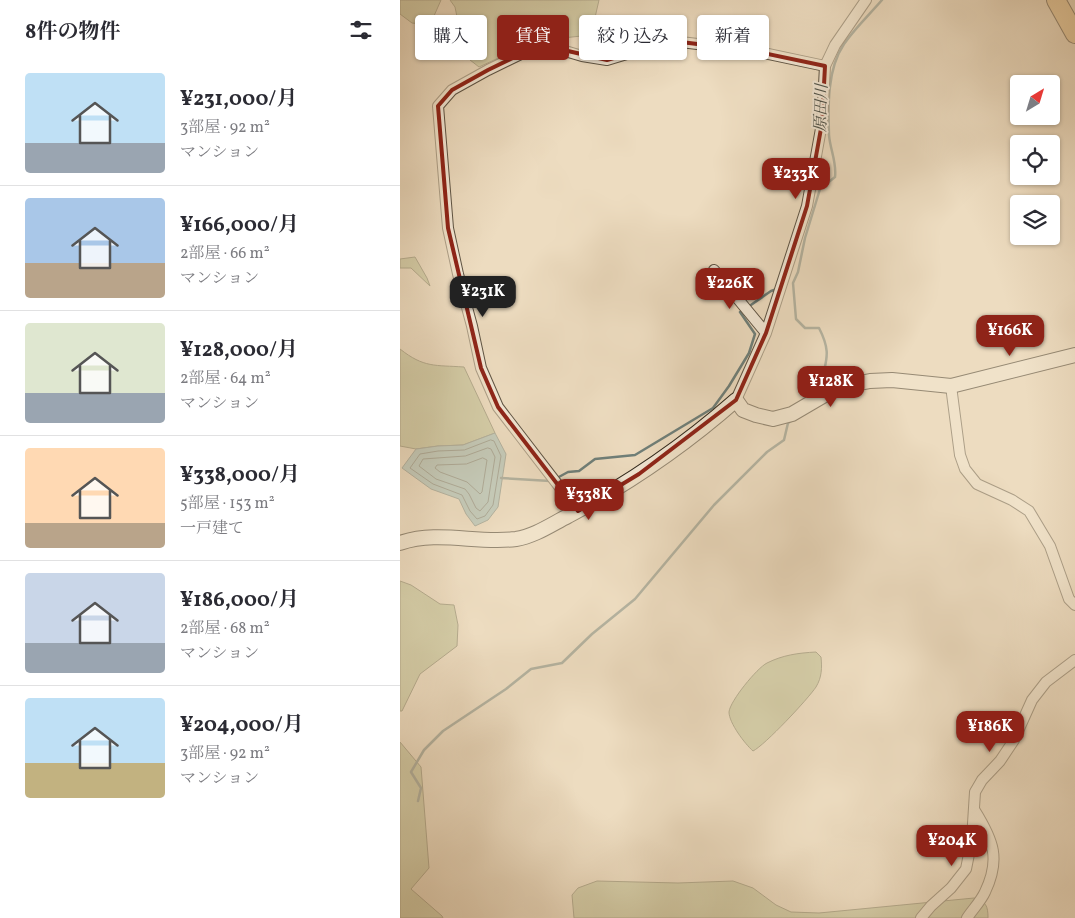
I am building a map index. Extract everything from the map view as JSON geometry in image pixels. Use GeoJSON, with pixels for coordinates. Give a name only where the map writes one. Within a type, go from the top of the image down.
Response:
{"type":"FeatureCollection","features":[{"type":"Feature","properties":{"kind":"highway"},"geometry":{"type":"LineString","coordinates":[[1056,0],[1075,32]]}},
{"type":"Feature","properties":{"kind":"highway"},"geometry":{"type":"LineString","coordinates":[[1069,0],[1075,11]]}},
{"type":"Feature","properties":{"kind":"street"},"geometry":{"type":"LineString","coordinates":[[400,543],[437,536],[485,541],[518,538],[541,530],[639,474],[718,416],[736,400],[766,333],[807,206],[822,123],[825,66],[835,45],[866,0]]}},
{"type":"Feature","properties":{"kind":"street"},"geometry":{"type":"LineString","coordinates":[[578,510],[498,407],[481,368],[448,228],[438,106],[452,90],[488,70],[527,51],[554,48],[582,56],[607,60],[660,44],[681,42],[754,51],[825,66]]}},
{"type":"Feature","properties":{"kind":"street"},"geometry":{"type":"LineString","coordinates":[[714,270],[766,333]]}},
{"type":"Feature","properties":{"kind":"street"},"geometry":{"type":"LineString","coordinates":[[736,400],[743,410],[774,419],[792,414],[833,390],[850,385],[870,381],[892,380],[951,386],[1075,355]]}},
{"type":"Feature","properties":{"kind":"street"},"geometry":{"type":"LineString","coordinates":[[951,386],[960,455],[965,469],[977,484],[1012,500],[1029,511],[1050,546],[1070,599],[1075,605]]}},
{"type":"Feature","properties":{"kind":"street"},"geometry":{"type":"LineString","coordinates":[[921,918],[931,906],[952,888],[966,869],[972,839],[975,792],[982,780],[1000,761],[1014,740],[1032,700],[1046,682],[1075,660]]}},
{"type":"Feature","properties":{"kind":"street"},"geometry":{"type":"LineString","coordinates":[[967,918],[985,894],[992,874],[994,850],[988,832],[975,811]]}},
{"type":"Feature","properties":{"kind":"highlighted area"},"geometry":{"type":"Polygon","coordinates":[[[681,42],[754,51],[825,66],[822,123],[807,206],[766,333],[736,400],[639,474],[578,511],[498,407],[481,368],[448,228],[438,106],[452,90],[488,70],[527,51],[555,48],[607,60],[660,44],[681,42]]]}},
{"type":"Feature","properties":{"kind":"green space"},"geometry":{"type":"Polygon","coordinates":[[[400,0],[441,0],[434,15],[415,15],[415,23],[400,14],[400,0]]]}},
{"type":"Feature","properties":{"kind":"green space"},"geometry":{"type":"Polygon","coordinates":[[[450,0],[599,0],[596,15],[579,15],[579,36],[569,37],[569,15],[497,15],[497,59],[479,67],[470,60],[487,60],[487,15],[457,15],[455,7],[450,0]]]}},
{"type":"Feature","properties":{"kind":"green space"},"geometry":{"type":"Polygon","coordinates":[[[415,257],[430,286],[411,268],[400,268],[400,259],[415,257]]]}},
{"type":"Feature","properties":{"kind":"green space"},"geometry":{"type":"Polygon","coordinates":[[[400,349],[423,363],[464,367],[495,433],[463,445],[416,449],[400,446],[400,349]]]}},
{"type":"Feature","properties":{"kind":"green space"},"geometry":{"type":"Polygon","coordinates":[[[400,581],[411,585],[440,604],[454,605],[458,625],[457,646],[420,674],[402,711],[400,711],[400,581]]]}},
{"type":"Feature","properties":{"kind":"green space"},"geometry":{"type":"Polygon","coordinates":[[[816,652],[821,657],[821,665],[816,687],[786,721],[753,751],[734,727],[730,717],[729,712],[734,700],[751,678],[767,663],[791,655],[816,652]]]}},
{"type":"Feature","properties":{"kind":"green space"},"geometry":{"type":"Polygon","coordinates":[[[400,742],[421,767],[429,868],[411,889],[443,918],[400,918],[400,742]]]}},
{"type":"Feature","properties":{"kind":"green space"},"geometry":{"type":"Polygon","coordinates":[[[597,881],[678,883],[733,881],[753,888],[776,905],[791,912],[819,913],[974,898],[986,905],[988,918],[574,918],[572,895],[578,888],[597,881]]]}},
{"type":"Feature","properties":{"kind":"water"},"geometry":{"type":"Polygon","coordinates":[[[495,433],[506,454],[498,507],[488,520],[475,526],[466,514],[459,499],[431,489],[402,468],[416,449],[463,445],[495,433]]]}},
{"type":"Feature","properties":{"kind":"waterway","name":"原田川"},"geometry":{"type":"LineString","coordinates":[[821,390],[827,353],[826,346],[819,328],[805,328],[796,319],[793,283],[798,272],[805,238],[820,189],[835,177],[835,166],[829,135],[830,88],[834,65],[838,54],[848,38],[882,0]]}},
{"type":"Feature","properties":{"kind":"waterway"},"geometry":{"type":"LineString","coordinates":[[748,307],[777,289]]}},
{"type":"Feature","properties":{"kind":"waterway"},"geometry":{"type":"LineString","coordinates":[[557,478],[568,472],[579,471],[595,459],[635,455],[713,408],[749,353],[755,334],[740,312],[743,310]]}},
{"type":"Feature","properties":{"kind":"waterway"},"geometry":{"type":"LineString","coordinates":[[418,801],[421,788],[411,772],[424,750],[443,731],[506,689],[531,669],[562,663],[592,634],[635,599],[714,505],[767,452],[784,440],[788,423],[793,420]]}},
{"type":"Feature","properties":{"kind":"waterway"},"geometry":{"type":"LineString","coordinates":[[501,478],[550,481]]}}]}
